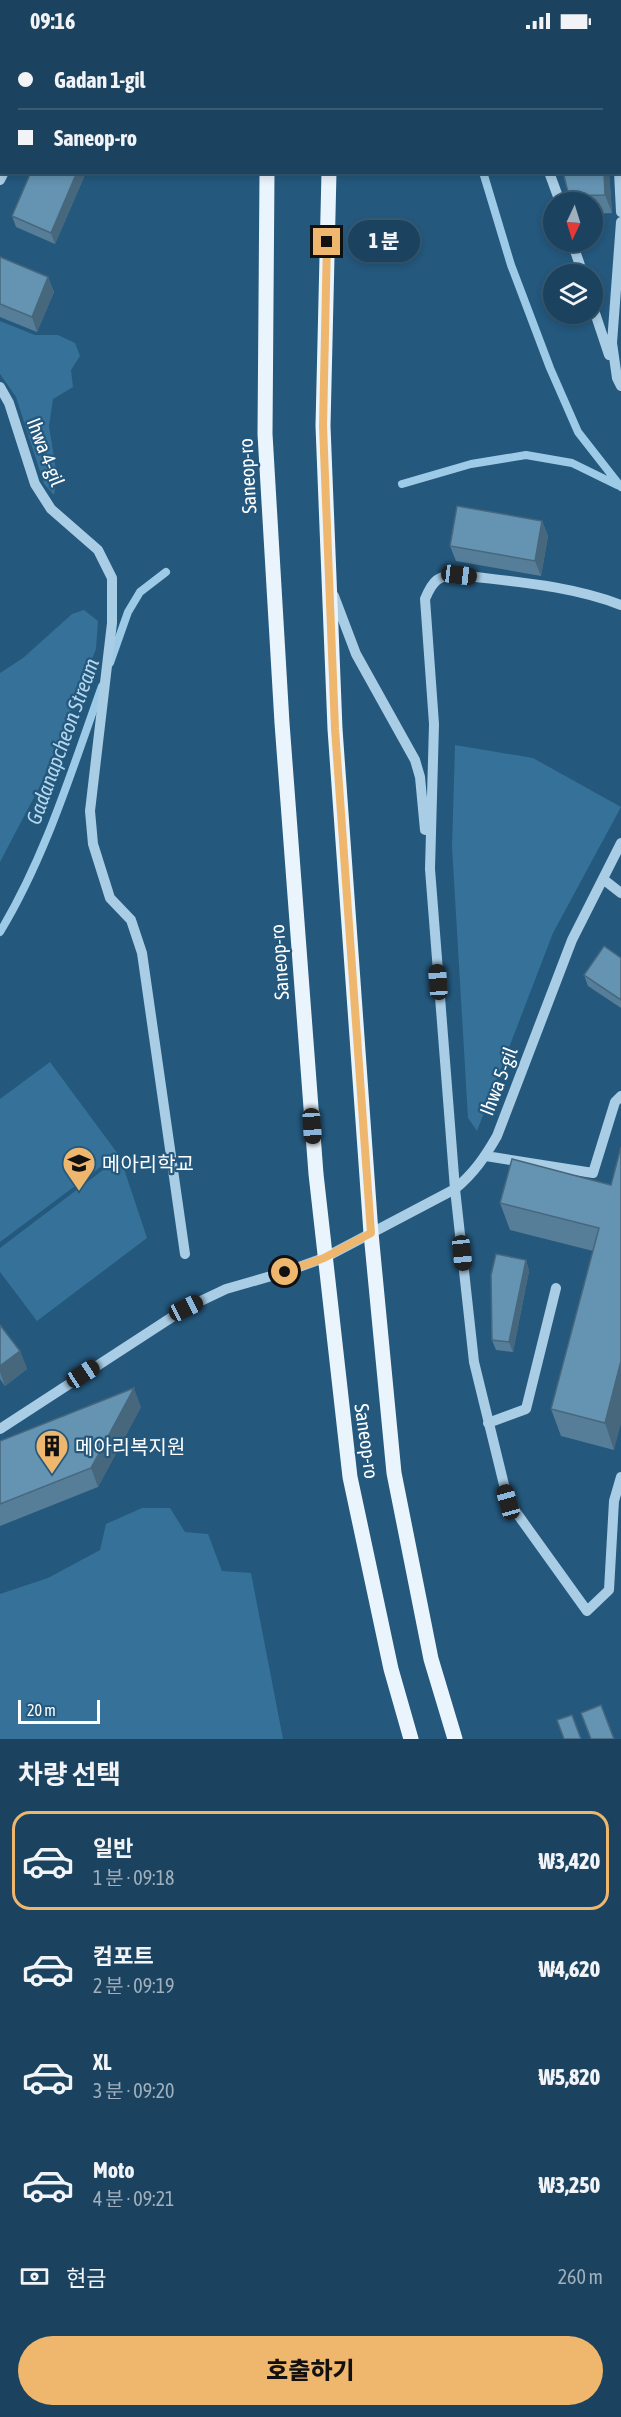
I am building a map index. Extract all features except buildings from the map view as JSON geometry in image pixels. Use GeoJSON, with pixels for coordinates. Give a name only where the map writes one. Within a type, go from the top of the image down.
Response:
{"type":"FeatureCollection","features":[{"type":"Feature","properties":{"kind":"main road","name":"Saneop-ro"},"geometry":{"type":"LineString","coordinates":[[267,174],[266,446],[282,723],[324,1258],[350,1478],[391,1669],[411,1739]]}},
{"type":"Feature","properties":{"kind":"main road","name":"Saneop-ro"},"geometry":{"type":"LineString","coordinates":[[329,174],[323,426],[335,729],[371,1233],[393,1473],[431,1659],[455,1739]]}},
{"type":"Feature","properties":{"kind":"street"},"geometry":{"type":"LineString","coordinates":[[550,174],[556,192]]}},
{"type":"Feature","properties":{"kind":"street"},"geometry":{"type":"LineString","coordinates":[[619,174],[621,212]]}},
{"type":"Feature","properties":{"kind":"street"},"geometry":{"type":"LineString","coordinates":[[619,382],[612,344],[621,222]]}},
{"type":"Feature","properties":{"kind":"street"},"geometry":{"type":"LineString","coordinates":[[599,324],[619,382]]}},
{"type":"Feature","properties":{"kind":"street","name":"Ihwa 4-gil"},"geometry":{"type":"LineString","coordinates":[[0,387],[9,403],[36,484],[51,509],[98,550],[112,578],[112,623],[90,811],[93,844],[110,898],[131,920],[142,953],[185,1254]]}},
{"type":"Feature","properties":{"kind":"street"},"geometry":{"type":"LineString","coordinates":[[430,869],[434,724],[424,599],[430,586],[443,575],[459,575],[562,587],[621,605]]}},
{"type":"Feature","properties":{"kind":"street"},"geometry":{"type":"LineString","coordinates":[[330,580],[356,654],[415,760],[420,777],[430,869],[455,1188],[474,1362],[488,1423],[508,1502],[587,1611],[609,1590],[614,1501],[621,1477]]}},
{"type":"Feature","properties":{"kind":"street","name":"Ihwa 5-gil"},"geometry":{"type":"LineString","coordinates":[[0,1429],[186,1308],[226,1289],[324,1258],[455,1188],[473,1173],[497,1136],[572,940],[621,843]]}},
{"type":"Feature","properties":{"kind":"street"},"geometry":{"type":"LineString","coordinates":[[603,879],[621,893]]}},
{"type":"Feature","properties":{"kind":"street"},"geometry":{"type":"LineString","coordinates":[[486,1156],[593,1173],[615,1102],[621,1096]]}},
{"type":"Feature","properties":{"kind":"street"},"geometry":{"type":"LineString","coordinates":[[488,1423],[526,1409],[556,1288]]}},
{"type":"Feature","properties":{"kind":"shaded area"},"geometry":{"type":"Polygon","coordinates":[[[0,321],[35,335],[58,335],[75,343],[80,356],[71,370],[73,387],[53,399],[49,426],[57,476],[54,495],[44,484],[16,397],[0,374],[0,321]]]}},
{"type":"Feature","properties":{"kind":"shaded area"},"geometry":{"type":"Polygon","coordinates":[[[84,610],[98,621],[96,649],[41,784],[0,862],[0,673],[23,658],[72,614],[84,610]]]}},
{"type":"Feature","properties":{"kind":"shaded area"},"geometry":{"type":"Polygon","coordinates":[[[455,745],[533,758],[621,807],[553,933],[477,1131],[468,1118],[452,847],[455,745]]]}},
{"type":"Feature","properties":{"kind":"shaded area"},"geometry":{"type":"Polygon","coordinates":[[[50,1062],[118,1154],[0,1242],[0,1099],[50,1062]]]}},
{"type":"Feature","properties":{"kind":"shaded area"},"geometry":{"type":"Polygon","coordinates":[[[120,1157],[147,1238],[37,1321],[0,1272],[0,1248],[120,1157]]]}},
{"type":"Feature","properties":{"kind":"shaded area"},"geometry":{"type":"Polygon","coordinates":[[[142,1508],[170,1508],[185,1532],[208,1534],[222,1571],[251,1573],[283,1739],[0,1739],[0,1594],[48,1578],[100,1550],[106,1524],[142,1508]]]}},
{"type":"Feature","properties":{"kind":"waterway"},"geometry":{"type":"LineString","coordinates":[[484,174],[511,265],[550,368],[578,432],[621,487]]}},
{"type":"Feature","properties":{"kind":"waterway","name":"Gadanapcheon Stream"},"geometry":{"type":"LineString","coordinates":[[402,484],[471,464],[526,455],[572,463],[617,485]]}},
{"type":"Feature","properties":{"kind":"waterway","name":"Gadanapcheon Stream"},"geometry":{"type":"LineString","coordinates":[[110,663],[128,612],[140,592],[166,572]]}},
{"type":"Feature","properties":{"kind":"waterway","name":"Gadanapcheon Stream"},"geometry":{"type":"LineString","coordinates":[[0,932],[45,843],[102,686]]}},
{"type":"Feature","properties":{"kind":"place","name":"메아리학교"},"geometry":{"type":"Point","coordinates":[79,1192]}},
{"type":"Feature","properties":{"kind":"place","name":"메아리복지원"},"geometry":{"type":"Point","coordinates":[52,1475]}},
{"type":"Feature","properties":{"kind":"route"},"geometry":{"type":"LineString","coordinates":[[285,1272],[324,1258],[371,1233],[335,729],[323,426],[327,242]]}}]}
